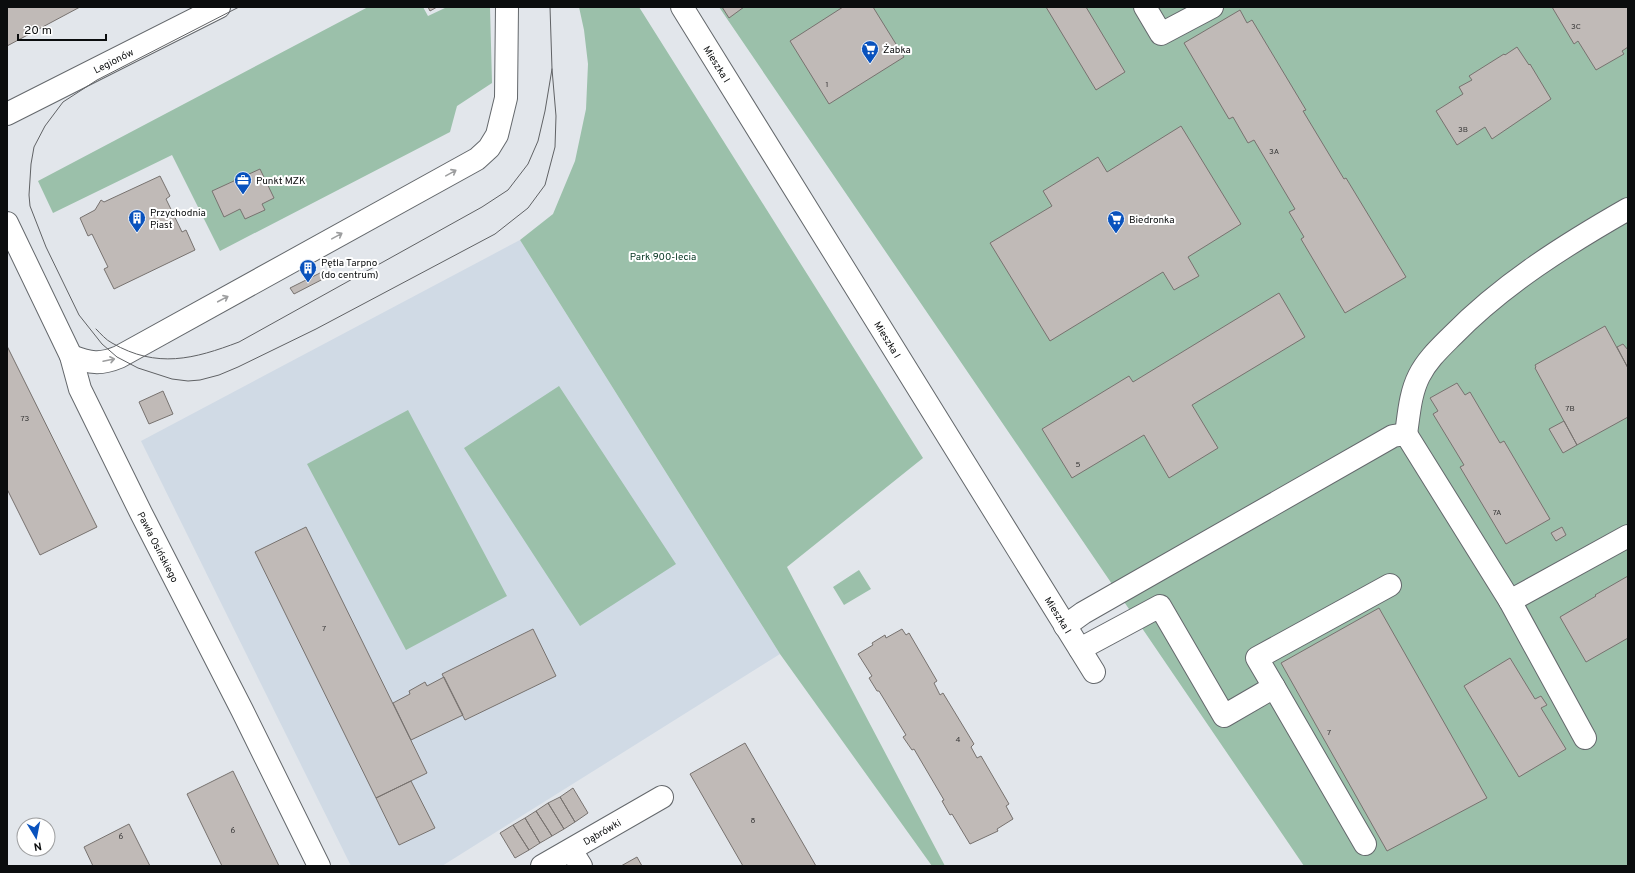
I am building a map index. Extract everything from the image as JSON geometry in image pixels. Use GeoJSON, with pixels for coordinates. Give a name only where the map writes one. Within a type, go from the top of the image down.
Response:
{"type":"FeatureCollection","features":[{"type":"Feature","properties":{"kind":"street","name":"Legionów"},"geometry":{"type":"LineString","coordinates":[[7,114],[219,7]]}},
{"type":"Feature","properties":{"kind":"street"},"geometry":{"type":"LineString","coordinates":[[71,356],[91,363],[113,360],[477,159],[489,148],[497,135],[506,98],[507,7]]}},
{"type":"Feature","properties":{"kind":"street","name":"Mieszka I"},"geometry":{"type":"LineString","coordinates":[[682,7],[1094,672]]}},
{"type":"Feature","properties":{"kind":"street"},"geometry":{"type":"LineString","coordinates":[[1145,7],[1161,34],[1212,7]]}},
{"type":"Feature","properties":{"kind":"street"},"geometry":{"type":"LineString","coordinates":[[1585,738],[1510,601],[1406,434],[1410,398],[1419,375],[1434,354],[1455,332],[1471,317],[1536,265],[1628,209]]}},
{"type":"Feature","properties":{"kind":"street","name":"Pawła Osińskiego"},"geometry":{"type":"LineString","coordinates":[[7,224],[71,356],[80,388],[97,423],[319,866]]}},
{"type":"Feature","properties":{"kind":"street"},"geometry":{"type":"LineString","coordinates":[[1065,626],[1083,613],[1393,436],[1406,434]]}},
{"type":"Feature","properties":{"kind":"street"},"geometry":{"type":"LineString","coordinates":[[1510,601],[1628,536]]}},
{"type":"Feature","properties":{"kind":"street"},"geometry":{"type":"LineString","coordinates":[[1365,844],[1257,658],[1390,585]]}},
{"type":"Feature","properties":{"kind":"street"},"geometry":{"type":"LineString","coordinates":[[1080,649],[1160,606],[1224,716],[1274,688]]}},
{"type":"Feature","properties":{"kind":"street","name":"Dąbrówki"},"geometry":{"type":"LineString","coordinates":[[542,866],[576,858],[662,797]]}},
{"type":"Feature","properties":{"kind":"shaded area"},"geometry":{"type":"Polygon","coordinates":[[[520,240],[780,654],[442,866],[351,866],[141,441],[520,240]]]}},
{"type":"Feature","properties":{"kind":"green space"},"geometry":{"type":"Polygon","coordinates":[[[368,7],[423,7],[428,16],[447,7],[490,7],[492,83],[457,106],[450,132],[220,251],[172,155],[53,213],[38,181],[368,7]]]}},
{"type":"Feature","properties":{"kind":"green space","name":"Park 900-lecia"},"geometry":{"type":"Polygon","coordinates":[[[579,7],[639,7],[923,458],[787,567],[945,866],[932,866],[780,654],[520,240],[553,214],[575,161],[586,109],[588,64],[584,30],[579,7]]]}},
{"type":"Feature","properties":{"kind":"green space"},"geometry":{"type":"Polygon","coordinates":[[[719,7],[1628,7],[1628,866],[1304,866],[719,7]]]}},
{"type":"Feature","properties":{"kind":"green space"},"geometry":{"type":"Polygon","coordinates":[[[559,386],[676,564],[580,626],[464,448],[559,386]]]}},
{"type":"Feature","properties":{"kind":"green space"},"geometry":{"type":"Polygon","coordinates":[[[408,410],[507,596],[406,650],[307,464],[408,410]]]}},
{"type":"Feature","properties":{"kind":"green space"},"geometry":{"type":"Polygon","coordinates":[[[859,570],[871,589],[844,605],[833,587],[859,570]]]}},
{"type":"Feature","properties":{"kind":"building"},"geometry":{"type":"Polygon","coordinates":[[[7,7],[80,7],[7,46],[7,7]]]}},
{"type":"Feature","properties":{"kind":"building"},"geometry":{"type":"Polygon","coordinates":[[[428,7],[437,7],[430,11],[428,7]]]}},
{"type":"Feature","properties":{"kind":"building"},"geometry":{"type":"Polygon","coordinates":[[[722,7],[744,7],[729,18],[722,7]]]}},
{"type":"Feature","properties":{"kind":"building"},"geometry":{"type":"Polygon","coordinates":[[[843,7],[873,7],[904,57],[829,104],[790,41],[843,7]]]}},
{"type":"Feature","properties":{"kind":"building"},"geometry":{"type":"Polygon","coordinates":[[[1046,7],[1086,7],[1125,72],[1096,90],[1046,7]]]}},
{"type":"Feature","properties":{"kind":"building"},"geometry":{"type":"Polygon","coordinates":[[[1552,7],[1628,7],[1628,47],[1622,51],[1624,54],[1596,70],[1578,41],[1574,44],[1552,7]]]}},
{"type":"Feature","properties":{"kind":"building"},"geometry":{"type":"Polygon","coordinates":[[[1240,10],[1247,23],[1252,20],[1306,110],[1303,111],[1344,179],[1346,178],[1406,277],[1345,313],[1301,239],[1304,237],[1289,212],[1295,209],[1254,140],[1248,143],[1233,117],[1229,119],[1184,43],[1240,10]]]}},
{"type":"Feature","properties":{"kind":"building"},"geometry":{"type":"Polygon","coordinates":[[[1517,47],[1529,65],[1530,64],[1551,99],[1492,139],[1485,127],[1457,145],[1436,111],[1463,94],[1459,87],[1472,80],[1469,76],[1517,47]]]}},
{"type":"Feature","properties":{"kind":"building","name":"Biedronka"},"geometry":{"type":"Polygon","coordinates":[[[1181,126],[1241,224],[1188,257],[1199,276],[1174,290],[1163,272],[1050,341],[990,243],[1052,206],[1043,191],[1098,157],[1107,172],[1181,126]]]}},
{"type":"Feature","properties":{"kind":"building","name":"Punkt MZK"},"geometry":{"type":"Polygon","coordinates":[[[260,169],[274,198],[262,204],[265,210],[245,219],[240,209],[224,217],[212,191],[260,169]]]}},
{"type":"Feature","properties":{"kind":"building","name":"Przychodnia Piast"},"geometry":{"type":"Polygon","coordinates":[[[160,176],[170,196],[166,199],[182,232],[186,230],[195,250],[114,289],[104,269],[108,267],[92,234],[88,236],[80,218],[95,210],[101,200],[104,202],[160,176]]]}},
{"type":"Feature","properties":{"kind":"building","name":"Pętla Tarpno (do centrum)"},"geometry":{"type":"Polygon","coordinates":[[[322,272],[325,278],[294,294],[290,288],[322,272]]]}},
{"type":"Feature","properties":{"kind":"building"},"geometry":{"type":"Polygon","coordinates":[[[1279,293],[1305,337],[1192,405],[1218,448],[1169,478],[1144,435],[1072,478],[1042,429],[1129,376],[1133,382],[1279,293]]]}},
{"type":"Feature","properties":{"kind":"building"},"geometry":{"type":"Polygon","coordinates":[[[1605,326],[1628,368],[1628,417],[1577,445],[1535,368],[1535,365],[1605,326]]]}},
{"type":"Feature","properties":{"kind":"building"},"geometry":{"type":"Polygon","coordinates":[[[1623,344],[1628,350],[1628,368],[1617,347],[1623,344]]]}},
{"type":"Feature","properties":{"kind":"building"},"geometry":{"type":"Polygon","coordinates":[[[7,346],[97,527],[40,555],[7,489],[7,346]]]}},
{"type":"Feature","properties":{"kind":"building"},"geometry":{"type":"Polygon","coordinates":[[[1457,383],[1465,395],[1470,392],[1500,443],[1504,441],[1550,519],[1506,544],[1460,467],[1464,465],[1433,414],[1438,411],[1430,398],[1457,383]]]}},
{"type":"Feature","properties":{"kind":"building"},"geometry":{"type":"Polygon","coordinates":[[[163,391],[173,414],[149,424],[139,402],[163,391]]]}},
{"type":"Feature","properties":{"kind":"building"},"geometry":{"type":"Polygon","coordinates":[[[1564,421],[1577,445],[1563,453],[1549,429],[1564,421]]]}},
{"type":"Feature","properties":{"kind":"building"},"geometry":{"type":"Polygon","coordinates":[[[306,527],[427,773],[376,798],[255,552],[306,527]]]}},
{"type":"Feature","properties":{"kind":"building"},"geometry":{"type":"Polygon","coordinates":[[[1562,527],[1566,535],[1556,541],[1551,533],[1562,527]]]}},
{"type":"Feature","properties":{"kind":"building"},"geometry":{"type":"Polygon","coordinates":[[[1628,576],[1628,638],[1586,662],[1560,617],[1628,576]]]}},
{"type":"Feature","properties":{"kind":"building"},"geometry":{"type":"Polygon","coordinates":[[[1379,608],[1487,798],[1387,851],[1281,663],[1379,608]]]}},
{"type":"Feature","properties":{"kind":"building"},"geometry":{"type":"Polygon","coordinates":[[[533,629],[556,676],[465,720],[442,674],[533,629]]]}},
{"type":"Feature","properties":{"kind":"building"},"geometry":{"type":"Polygon","coordinates":[[[902,629],[906,635],[909,633],[937,681],[934,683],[940,695],[943,693],[974,744],[971,747],[977,758],[981,756],[1009,804],[1006,806],[1013,819],[997,829],[998,831],[970,844],[952,814],[950,815],[942,801],[944,800],[914,749],[912,750],[903,737],[906,735],[879,691],[877,691],[869,678],[872,676],[858,654],[873,645],[872,643],[885,635],[886,638],[902,629]]]}},
{"type":"Feature","properties":{"kind":"building"},"geometry":{"type":"Polygon","coordinates":[[[1510,658],[1535,699],[1541,696],[1547,705],[1541,708],[1566,749],[1519,777],[1464,686],[1510,658]]]}},
{"type":"Feature","properties":{"kind":"building"},"geometry":{"type":"Polygon","coordinates":[[[444,677],[463,715],[411,740],[393,703],[410,694],[409,691],[425,682],[427,686],[444,677]]]}},
{"type":"Feature","properties":{"kind":"building"},"geometry":{"type":"Polygon","coordinates":[[[745,743],[816,866],[743,866],[690,774],[745,743]]]}},
{"type":"Feature","properties":{"kind":"building"},"geometry":{"type":"Polygon","coordinates":[[[233,771],[279,866],[222,866],[187,794],[233,771]]]}},
{"type":"Feature","properties":{"kind":"building"},"geometry":{"type":"Polygon","coordinates":[[[411,781],[435,828],[399,845],[376,798],[411,781]]]}},
{"type":"Feature","properties":{"kind":"building"},"geometry":{"type":"Polygon","coordinates":[[[573,788],[588,813],[575,822],[560,797],[573,788]]]}},
{"type":"Feature","properties":{"kind":"building"},"geometry":{"type":"Polygon","coordinates":[[[560,797],[575,822],[564,829],[548,803],[560,797]]]}},
{"type":"Feature","properties":{"kind":"building"},"geometry":{"type":"Polygon","coordinates":[[[548,803],[564,829],[552,836],[536,811],[548,803]]]}},
{"type":"Feature","properties":{"kind":"building"},"geometry":{"type":"Polygon","coordinates":[[[536,811],[552,836],[540,843],[525,818],[536,811]]]}},
{"type":"Feature","properties":{"kind":"building"},"geometry":{"type":"Polygon","coordinates":[[[525,818],[540,843],[529,850],[513,825],[525,818]]]}},
{"type":"Feature","properties":{"kind":"building"},"geometry":{"type":"Polygon","coordinates":[[[129,824],[150,866],[93,866],[84,847],[129,824]]]}},
{"type":"Feature","properties":{"kind":"building"},"geometry":{"type":"Polygon","coordinates":[[[513,825],[529,850],[515,858],[500,833],[513,825]]]}},
{"type":"Feature","properties":{"kind":"building"},"geometry":{"type":"Polygon","coordinates":[[[637,857],[642,866],[621,866],[637,857]]]}},
{"type":"Feature","properties":{"kind":"tram line"},"geometry":{"type":"LineString","coordinates":[[239,7],[97,80],[63,102],[45,126],[34,147],[31,164],[29,195],[30,206],[46,247],[79,315],[102,344],[117,357],[138,368],[172,379],[188,381],[200,380],[219,375],[238,367],[316,329],[495,234],[528,208],[545,185],[555,147],[556,116],[552,69]]}},
{"type":"Feature","properties":{"kind":"tram line"},"geometry":{"type":"LineString","coordinates":[[96,329],[110,342],[129,351],[160,359],[191,357],[222,348],[239,342],[482,207],[508,190],[528,164],[538,141],[545,111],[552,69],[550,7]]}},
{"type":"Feature","properties":{"kind":"place","name":"Żabka"},"geometry":{"type":"Point","coordinates":[870,64]}},
{"type":"Feature","properties":{"kind":"place","name":"Punkt MZK"},"geometry":{"type":"Point","coordinates":[243,195]}},
{"type":"Feature","properties":{"kind":"place","name":"Przychodnia Piast"},"geometry":{"type":"Point","coordinates":[137,233]}},
{"type":"Feature","properties":{"kind":"place","name":"Biedronka"},"geometry":{"type":"Point","coordinates":[1116,234]}},
{"type":"Feature","properties":{"kind":"place","name":"Pętla Tarpno (do centrum)"},"geometry":{"type":"Point","coordinates":[308,283]}}]}
